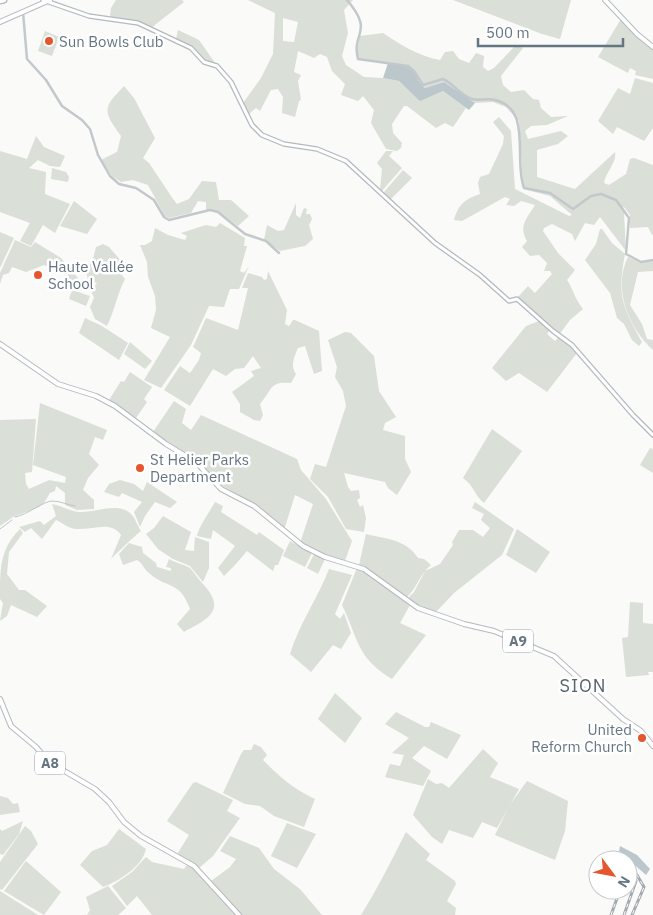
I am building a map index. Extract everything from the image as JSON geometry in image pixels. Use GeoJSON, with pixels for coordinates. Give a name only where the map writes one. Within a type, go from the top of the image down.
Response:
{"type":"FeatureCollection","features":[{"type":"Feature","properties":{"kind":"highway"},"geometry":{"type":"LineString","coordinates":[[0,2],[4,0]]}},
{"type":"Feature","properties":{"kind":"main road"},"geometry":{"type":"LineString","coordinates":[[604,0],[637,34],[653,47]]}},
{"type":"Feature","properties":{"kind":"main road"},"geometry":{"type":"LineString","coordinates":[[0,22],[46,1],[89,16],[138,23],[192,48],[202,60],[217,66],[231,82],[252,125],[262,135],[278,142],[317,149],[336,155],[354,167],[386,199],[436,243],[480,275],[510,302],[519,299],[553,331],[572,345],[633,415],[653,434]]}},
{"type":"Feature","properties":{"kind":"main road","name":"A9"},"geometry":{"type":"LineString","coordinates":[[0,344],[58,384],[96,396],[115,406],[166,444],[192,459],[221,489],[254,506],[288,537],[303,546],[325,557],[364,569],[418,608],[464,624],[494,631],[558,659],[624,719],[641,731],[653,746]]}},
{"type":"Feature","properties":{"kind":"main road","name":"A8"},"geometry":{"type":"LineString","coordinates":[[0,699],[11,726],[36,747],[49,762],[95,789],[109,802],[124,822],[142,836],[198,869],[239,915]]}},
{"type":"Feature","properties":{"kind":"street"},"geometry":{"type":"LineString","coordinates":[[347,0],[357,12],[362,28],[357,53],[358,58],[408,66],[423,85],[444,79],[470,99],[494,99],[515,112],[520,133],[518,151],[524,188],[550,193],[573,209],[592,196],[601,194],[614,198],[628,218],[626,254],[641,262],[653,260]]}},
{"type":"Feature","properties":{"kind":"street"},"geometry":{"type":"LineString","coordinates":[[23,12],[26,59],[46,80],[62,106],[82,120],[90,129],[100,160],[113,179],[119,184],[136,188],[154,200],[169,220],[210,210],[218,212],[245,234],[266,241],[279,253]]}},
{"type":"Feature","properties":{"kind":"shaded area"},"geometry":{"type":"Polygon","coordinates":[[[116,0],[182,0],[184,2],[151,28],[139,22],[110,17],[111,8],[116,0]]]}},
{"type":"Feature","properties":{"kind":"shaded area"},"geometry":{"type":"Polygon","coordinates":[[[248,0],[353,0],[344,10],[348,33],[342,56],[346,65],[364,77],[399,81],[420,100],[443,91],[466,108],[453,127],[445,123],[436,128],[407,106],[404,106],[392,124],[393,133],[402,143],[401,148],[397,151],[386,149],[371,123],[374,110],[363,96],[358,101],[341,95],[345,84],[332,71],[327,57],[320,54],[314,58],[298,51],[294,72],[301,75],[298,81],[301,100],[299,101],[295,117],[282,113],[283,97],[278,89],[271,90],[260,111],[256,108],[249,114],[243,103],[261,78],[273,54],[275,13],[248,0]],[[283,18],[283,41],[294,42],[298,22],[283,18]]]}},
{"type":"Feature","properties":{"kind":"shaded area"},"geometry":{"type":"Polygon","coordinates":[[[453,0],[571,0],[560,39],[453,0]]]}},
{"type":"Feature","properties":{"kind":"shaded area"},"geometry":{"type":"Polygon","coordinates":[[[621,19],[653,48],[653,79],[635,75],[636,71],[630,68],[628,73],[598,57],[621,19]]]}},
{"type":"Feature","properties":{"kind":"shaded area"},"geometry":{"type":"Polygon","coordinates":[[[178,30],[199,40],[215,63],[204,60],[192,47],[176,39],[178,30]]]}},
{"type":"Feature","properties":{"kind":"shaded area","name":"Sun Bowls Club"},"geometry":{"type":"Polygon","coordinates":[[[45,31],[59,37],[52,56],[38,51],[45,31]]]}},
{"type":"Feature","properties":{"kind":"shaded area"},"geometry":{"type":"Polygon","coordinates":[[[383,33],[417,53],[440,60],[445,52],[453,51],[459,59],[469,63],[476,53],[484,56],[483,67],[488,71],[494,68],[516,45],[523,48],[501,76],[503,85],[511,92],[524,90],[533,99],[539,100],[541,108],[551,117],[568,116],[547,125],[531,126],[525,131],[528,139],[561,131],[568,136],[558,144],[537,150],[537,177],[575,189],[615,152],[614,160],[604,183],[609,185],[626,174],[630,159],[634,158],[653,165],[653,234],[648,227],[630,228],[630,215],[624,207],[621,209],[624,213],[626,251],[600,217],[594,225],[585,223],[575,241],[572,234],[552,224],[544,228],[543,231],[558,253],[575,270],[567,280],[583,309],[570,320],[559,335],[518,297],[528,286],[535,293],[552,274],[550,271],[544,271],[547,263],[539,255],[530,256],[522,247],[527,241],[524,236],[523,226],[535,205],[521,201],[514,206],[506,205],[510,199],[505,197],[462,221],[454,220],[463,203],[480,194],[478,183],[480,177],[489,174],[503,144],[504,136],[493,122],[499,117],[511,131],[515,189],[569,216],[572,215],[550,196],[527,190],[523,185],[519,121],[506,107],[493,102],[475,103],[444,82],[425,88],[408,66],[358,59],[357,53],[360,36],[383,33]]]}},
{"type":"Feature","properties":{"kind":"shaded area"},"geometry":{"type":"Polygon","coordinates":[[[388,63],[403,65],[411,69],[425,88],[444,82],[475,103],[469,110],[443,91],[420,101],[399,81],[383,78],[388,63]]]}},
{"type":"Feature","properties":{"kind":"shaded area"},"geometry":{"type":"Polygon","coordinates":[[[635,78],[653,83],[653,128],[644,141],[617,127],[613,134],[598,121],[618,88],[630,94],[635,78]]]}},
{"type":"Feature","properties":{"kind":"shaded area"},"geometry":{"type":"Polygon","coordinates":[[[124,86],[134,98],[155,138],[143,158],[149,163],[177,204],[189,199],[202,181],[216,182],[219,200],[231,200],[249,216],[238,226],[218,211],[206,210],[206,202],[198,201],[191,213],[169,218],[165,216],[148,185],[133,180],[121,182],[112,176],[101,160],[117,152],[121,136],[110,120],[108,110],[112,99],[124,86]]]}},
{"type":"Feature","properties":{"kind":"shaded area"},"geometry":{"type":"Polygon","coordinates":[[[36,136],[44,147],[65,156],[60,167],[50,166],[38,160],[29,168],[46,172],[45,194],[70,204],[55,233],[43,225],[31,246],[20,241],[30,223],[0,212],[0,151],[27,159],[36,136]]]}},
{"type":"Feature","properties":{"kind":"shaded area"},"geometry":{"type":"Polygon","coordinates":[[[386,151],[393,151],[389,156],[402,168],[381,192],[382,169],[377,163],[386,151]]]}},
{"type":"Feature","properties":{"kind":"shaded area"},"geometry":{"type":"Polygon","coordinates":[[[52,168],[66,172],[69,177],[68,182],[51,179],[52,168]]]}},
{"type":"Feature","properties":{"kind":"shaded area"},"geometry":{"type":"Polygon","coordinates":[[[403,170],[412,178],[390,200],[384,192],[403,170]]]}},
{"type":"Feature","properties":{"kind":"shaded area"},"geometry":{"type":"Polygon","coordinates":[[[74,201],[97,219],[87,234],[60,226],[74,201]]]}},
{"type":"Feature","properties":{"kind":"shaded area"},"geometry":{"type":"Polygon","coordinates":[[[296,203],[296,215],[300,218],[304,208],[307,209],[306,214],[310,214],[312,219],[309,225],[313,239],[305,246],[280,251],[264,240],[267,225],[278,231],[284,230],[296,203]]]}},
{"type":"Feature","properties":{"kind":"shaded area"},"geometry":{"type":"Polygon","coordinates":[[[220,223],[245,238],[244,246],[247,246],[240,271],[244,273],[249,266],[239,289],[230,289],[224,307],[209,306],[191,345],[161,388],[144,380],[170,337],[151,328],[156,310],[155,296],[148,277],[147,262],[140,245],[145,245],[152,241],[155,228],[168,235],[185,240],[187,236],[181,233],[206,225],[216,227],[220,223]]]}},
{"type":"Feature","properties":{"kind":"shaded area"},"geometry":{"type":"Polygon","coordinates":[[[600,229],[625,254],[621,280],[623,300],[642,342],[639,346],[632,340],[624,324],[617,318],[610,293],[585,260],[596,244],[600,229]]]}},
{"type":"Feature","properties":{"kind":"shaded area"},"geometry":{"type":"Polygon","coordinates":[[[0,232],[14,238],[0,268],[0,232]]]}},
{"type":"Feature","properties":{"kind":"shaded area"},"geometry":{"type":"Polygon","coordinates":[[[15,240],[31,247],[35,242],[61,258],[84,285],[69,280],[67,271],[65,274],[44,265],[26,272],[12,267],[9,273],[3,275],[0,284],[0,273],[15,240]]]}},
{"type":"Feature","properties":{"kind":"shaded area"},"geometry":{"type":"Polygon","coordinates":[[[103,244],[109,247],[123,263],[122,275],[125,279],[107,326],[95,319],[90,307],[94,298],[91,290],[97,283],[88,280],[86,270],[93,259],[96,247],[103,244]]]}},
{"type":"Feature","properties":{"kind":"shaded area"},"geometry":{"type":"Polygon","coordinates":[[[628,257],[641,263],[653,261],[653,271],[638,272],[630,305],[642,324],[647,339],[653,340],[653,350],[637,331],[626,307],[622,282],[623,269],[628,257]]]}},
{"type":"Feature","properties":{"kind":"shaded area"},"geometry":{"type":"Polygon","coordinates":[[[268,271],[287,310],[285,324],[289,326],[295,320],[319,331],[322,371],[314,374],[305,346],[298,348],[293,365],[296,374],[291,383],[279,383],[272,387],[260,404],[263,415],[260,421],[254,420],[240,412],[240,404],[232,392],[254,376],[251,371],[261,368],[253,356],[244,368],[235,369],[226,376],[213,369],[190,406],[164,390],[180,366],[190,373],[199,360],[201,353],[193,347],[206,318],[238,330],[248,288],[242,288],[248,273],[262,277],[264,280],[267,279],[268,271]]]}},
{"type":"Feature","properties":{"kind":"shaded area"},"geometry":{"type":"Polygon","coordinates":[[[72,290],[90,296],[86,306],[69,299],[72,290]]]}},
{"type":"Feature","properties":{"kind":"shaded area"},"geometry":{"type":"Polygon","coordinates":[[[85,318],[102,326],[128,343],[119,360],[79,333],[85,318]]]}},
{"type":"Feature","properties":{"kind":"shaded area"},"geometry":{"type":"Polygon","coordinates":[[[539,321],[550,330],[547,334],[555,341],[559,337],[577,353],[547,392],[519,373],[506,381],[492,368],[526,326],[539,321]]]}},
{"type":"Feature","properties":{"kind":"shaded area"},"geometry":{"type":"Polygon","coordinates":[[[345,332],[351,333],[374,356],[379,391],[396,417],[385,423],[383,430],[405,436],[405,459],[411,472],[397,495],[388,488],[385,482],[344,473],[351,491],[359,490],[360,498],[357,500],[360,507],[363,505],[366,518],[364,532],[346,529],[328,497],[310,479],[315,464],[326,467],[346,406],[343,391],[335,377],[337,367],[328,340],[345,332]]]}},
{"type":"Feature","properties":{"kind":"shaded area"},"geometry":{"type":"Polygon","coordinates":[[[130,342],[152,361],[145,369],[124,354],[130,342]]]}},
{"type":"Feature","properties":{"kind":"shaded area"},"geometry":{"type":"Polygon","coordinates":[[[130,372],[152,387],[144,399],[147,402],[136,418],[109,400],[121,381],[124,382],[130,372]]]}},
{"type":"Feature","properties":{"kind":"shaded area"},"geometry":{"type":"Polygon","coordinates":[[[174,401],[186,409],[182,423],[191,430],[201,415],[297,459],[301,470],[326,499],[352,541],[345,561],[328,557],[300,543],[313,504],[295,495],[285,527],[281,528],[254,504],[216,482],[191,457],[153,432],[174,401]]]}},
{"type":"Feature","properties":{"kind":"shaded area"},"geometry":{"type":"Polygon","coordinates":[[[40,403],[107,430],[103,440],[95,437],[89,454],[99,465],[88,478],[83,490],[94,500],[94,509],[77,510],[65,505],[65,493],[56,486],[55,491],[50,493],[39,507],[13,517],[0,526],[0,420],[36,419],[32,472],[25,473],[26,484],[29,489],[49,480],[65,483],[66,477],[33,465],[40,403]]]}},
{"type":"Feature","properties":{"kind":"shaded area"},"geometry":{"type":"Polygon","coordinates":[[[492,429],[522,451],[484,503],[463,478],[492,429]]]}},
{"type":"Feature","properties":{"kind":"shaded area"},"geometry":{"type":"Polygon","coordinates":[[[650,448],[653,449],[653,473],[640,465],[650,448]]]}},
{"type":"Feature","properties":{"kind":"shaded area"},"geometry":{"type":"Polygon","coordinates":[[[120,480],[134,484],[143,491],[147,482],[177,502],[170,508],[155,502],[140,527],[134,512],[142,502],[122,493],[119,497],[104,492],[109,484],[120,480]]]}},
{"type":"Feature","properties":{"kind":"shaded area"},"geometry":{"type":"Polygon","coordinates":[[[215,502],[223,506],[221,512],[257,535],[259,532],[284,550],[278,565],[275,565],[273,571],[247,551],[224,576],[218,568],[235,546],[213,530],[211,539],[197,536],[202,523],[215,502]]]}},
{"type":"Feature","properties":{"kind":"shaded area"},"geometry":{"type":"Polygon","coordinates":[[[475,502],[514,529],[502,555],[454,593],[435,613],[418,607],[407,599],[414,592],[425,571],[440,564],[453,545],[452,542],[459,530],[473,530],[483,537],[490,528],[481,520],[484,514],[472,508],[475,502]]]}},
{"type":"Feature","properties":{"kind":"shaded area"},"geometry":{"type":"Polygon","coordinates":[[[52,504],[79,512],[119,508],[132,515],[141,531],[111,559],[121,535],[112,528],[74,529],[56,520],[42,539],[31,528],[25,532],[19,527],[40,521],[44,525],[56,516],[52,504]]]}},
{"type":"Feature","properties":{"kind":"shaded area"},"geometry":{"type":"Polygon","coordinates":[[[163,516],[191,532],[185,550],[194,551],[195,537],[209,542],[209,568],[203,582],[190,566],[173,559],[158,549],[146,534],[154,528],[163,516]]]}},
{"type":"Feature","properties":{"kind":"shaded area"},"geometry":{"type":"Polygon","coordinates":[[[20,529],[23,533],[9,552],[7,574],[19,590],[25,590],[47,606],[37,617],[11,605],[7,616],[0,621],[3,603],[0,599],[2,560],[8,544],[20,529]]]}},
{"type":"Feature","properties":{"kind":"shaded area"},"geometry":{"type":"Polygon","coordinates":[[[517,529],[550,552],[536,573],[506,555],[517,529]]]}},
{"type":"Feature","properties":{"kind":"shaded area"},"geometry":{"type":"Polygon","coordinates":[[[366,534],[402,543],[418,558],[424,559],[431,565],[423,573],[406,598],[359,565],[366,534]]]}},
{"type":"Feature","properties":{"kind":"shaded area"},"geometry":{"type":"Polygon","coordinates":[[[290,541],[312,553],[305,567],[283,556],[290,541]]]}},
{"type":"Feature","properties":{"kind":"shaded area"},"geometry":{"type":"Polygon","coordinates":[[[129,543],[142,547],[143,553],[156,563],[157,567],[171,571],[171,568],[166,567],[169,559],[190,568],[210,592],[214,600],[212,613],[201,623],[184,632],[177,624],[190,609],[186,600],[178,589],[157,579],[146,571],[137,560],[123,565],[119,554],[129,543]]]}},
{"type":"Feature","properties":{"kind":"shaded area"},"geometry":{"type":"Polygon","coordinates":[[[314,554],[325,559],[318,574],[307,568],[314,554]]]}},
{"type":"Feature","properties":{"kind":"shaded area"},"geometry":{"type":"Polygon","coordinates":[[[357,568],[372,576],[410,605],[400,623],[426,635],[392,679],[371,663],[365,655],[342,605],[357,568]]]}},
{"type":"Feature","properties":{"kind":"shaded area"},"geometry":{"type":"Polygon","coordinates":[[[329,569],[352,575],[335,614],[340,619],[344,613],[351,633],[341,649],[333,645],[311,672],[290,654],[298,632],[329,569]]]}},
{"type":"Feature","properties":{"kind":"shaded area"},"geometry":{"type":"Polygon","coordinates":[[[630,602],[643,603],[643,623],[653,624],[653,672],[648,672],[649,675],[626,677],[622,638],[628,637],[630,602]]]}},
{"type":"Feature","properties":{"kind":"shaded area"},"geometry":{"type":"Polygon","coordinates":[[[335,693],[362,718],[345,743],[318,719],[335,693]]]}},
{"type":"Feature","properties":{"kind":"shaded area"},"geometry":{"type":"Polygon","coordinates":[[[396,712],[425,727],[429,727],[431,722],[461,735],[447,759],[424,746],[412,758],[431,771],[423,786],[385,777],[390,764],[400,766],[404,755],[392,753],[409,738],[385,724],[396,712]]]}},
{"type":"Feature","properties":{"kind":"shaded area"},"geometry":{"type":"Polygon","coordinates":[[[254,744],[261,747],[267,755],[263,760],[275,772],[293,787],[315,799],[304,827],[274,816],[260,806],[245,804],[223,793],[241,754],[244,750],[251,750],[254,744]]]}},
{"type":"Feature","properties":{"kind":"shaded area"},"geometry":{"type":"Polygon","coordinates":[[[483,749],[498,763],[490,777],[519,789],[497,828],[482,822],[473,838],[449,830],[442,844],[432,837],[413,815],[428,779],[436,784],[442,783],[449,788],[483,749]]]}},
{"type":"Feature","properties":{"kind":"shaded area"},"geometry":{"type":"Polygon","coordinates":[[[527,781],[568,801],[565,831],[555,860],[495,835],[509,806],[527,781]]]}},
{"type":"Feature","properties":{"kind":"shaded area"},"geometry":{"type":"Polygon","coordinates":[[[196,782],[233,800],[227,811],[240,818],[213,856],[199,868],[176,856],[189,835],[167,821],[193,783],[196,782]]]}},
{"type":"Feature","properties":{"kind":"shaded area"},"geometry":{"type":"Polygon","coordinates":[[[0,796],[8,798],[13,804],[18,803],[20,812],[0,815],[0,796]]]}},
{"type":"Feature","properties":{"kind":"shaded area"},"geometry":{"type":"Polygon","coordinates":[[[23,821],[19,834],[3,855],[0,854],[0,829],[2,831],[23,821]]]}},
{"type":"Feature","properties":{"kind":"shaded area"},"geometry":{"type":"Polygon","coordinates":[[[287,823],[316,834],[297,868],[271,856],[287,823]]]}},
{"type":"Feature","properties":{"kind":"shaded area"},"geometry":{"type":"Polygon","coordinates":[[[25,826],[31,831],[38,844],[2,890],[0,889],[0,862],[25,826]]]}},
{"type":"Feature","properties":{"kind":"shaded area"},"geometry":{"type":"Polygon","coordinates":[[[119,829],[146,849],[144,856],[135,867],[123,877],[103,887],[80,865],[92,851],[107,845],[119,829]]]}},
{"type":"Feature","properties":{"kind":"shaded area"},"geometry":{"type":"Polygon","coordinates":[[[406,832],[430,854],[426,860],[455,881],[456,884],[447,901],[456,908],[455,915],[361,915],[379,885],[406,832]]]}},
{"type":"Feature","properties":{"kind":"shaded area"},"geometry":{"type":"Polygon","coordinates":[[[230,836],[259,848],[274,869],[300,889],[322,915],[240,915],[211,881],[230,867],[236,859],[220,851],[230,836]]]}},
{"type":"Feature","properties":{"kind":"shaded area"},"geometry":{"type":"Polygon","coordinates":[[[620,846],[628,850],[619,850],[620,846]]]}},
{"type":"Feature","properties":{"kind":"shaded area"},"geometry":{"type":"Polygon","coordinates":[[[638,856],[650,869],[646,875],[638,868],[638,856]]]}},
{"type":"Feature","properties":{"kind":"shaded area"},"geometry":{"type":"Polygon","coordinates":[[[146,857],[152,862],[184,869],[188,864],[192,866],[237,915],[152,915],[137,896],[127,906],[112,886],[132,872],[146,857]]]}},
{"type":"Feature","properties":{"kind":"shaded area"},"geometry":{"type":"Polygon","coordinates":[[[26,861],[61,892],[44,915],[4,891],[26,861]]]}},
{"type":"Feature","properties":{"kind":"shaded area"},"geometry":{"type":"Polygon","coordinates":[[[108,886],[126,908],[118,915],[87,915],[90,910],[86,897],[108,886]]]}},
{"type":"Feature","properties":{"kind":"shaded area"},"geometry":{"type":"Polygon","coordinates":[[[0,891],[38,915],[0,915],[0,891]]]}},
{"type":"Feature","properties":{"kind":"waterway"},"geometry":{"type":"LineString","coordinates":[[15,517],[52,501],[75,506]]}},
{"type":"Feature","properties":{"kind":"waterway"},"geometry":{"type":"LineString","coordinates":[[0,529],[12,520]]}},
{"type":"Feature","properties":{"kind":"railway"},"geometry":{"type":"LineString","coordinates":[[632,915],[644,887],[638,877]]}},
{"type":"Feature","properties":{"kind":"railway"},"geometry":{"type":"LineString","coordinates":[[611,915],[616,900]]}},
{"type":"Feature","properties":{"kind":"railway"},"geometry":{"type":"LineString","coordinates":[[624,915],[629,900]]}},
{"type":"Feature","properties":{"kind":"place","name":"Sun Bowls Club"},"geometry":{"type":"Point","coordinates":[49,41]}},
{"type":"Feature","properties":{"kind":"place","name":"Haute Vallée School"},"geometry":{"type":"Point","coordinates":[38,275]}},
{"type":"Feature","properties":{"kind":"place","name":"St Helier Parks Department"},"geometry":{"type":"Point","coordinates":[140,468]}},
{"type":"Feature","properties":{"kind":"place","name":"United Reform Church"},"geometry":{"type":"Point","coordinates":[642,738]}},
{"type":"Feature","properties":{"kind":"district","name":"SION"},"geometry":{"type":"Point","coordinates":[583,685]}}]}
